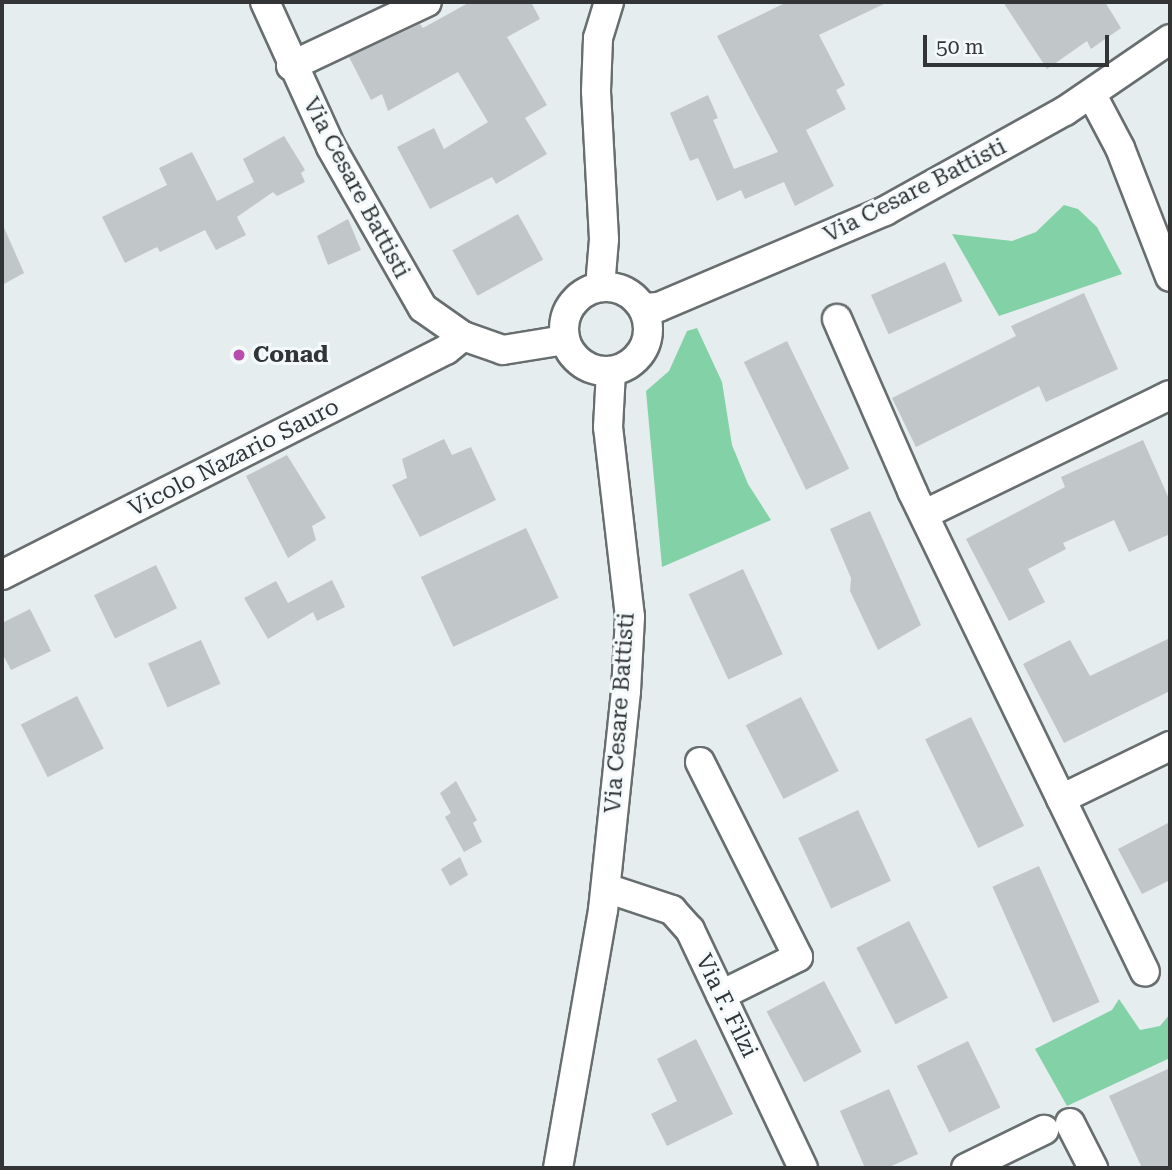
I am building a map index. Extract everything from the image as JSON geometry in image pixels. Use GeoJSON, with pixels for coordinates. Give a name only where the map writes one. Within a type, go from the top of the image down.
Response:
{"type":"FeatureCollection","features":[{"type":"Feature","properties":{"kind":"street","name":"Via Cesare Battisti"},"geometry":{"type":"LineString","coordinates":[[264,2],[291,66],[379,238],[423,308],[463,336],[503,349],[565,340]]}},
{"type":"Feature","properties":{"kind":"street"},"geometry":{"type":"LineString","coordinates":[[291,66],[427,2]]}},
{"type":"Feature","properties":{"kind":"street"},"geometry":{"type":"LineString","coordinates":[[600,287],[604,239],[596,90],[598,38],[609,2]]}},
{"type":"Feature","properties":{"kind":"street","name":"Via Cesare Battisti"},"geometry":{"type":"LineString","coordinates":[[643,308],[659,307],[885,211],[1091,94],[1170,39]]}},
{"type":"Feature","properties":{"kind":"street"},"geometry":{"type":"LineString","coordinates":[[1091,94],[1120,148],[1170,277]]}},
{"type":"Feature","properties":{"kind":"street"},"geometry":{"type":"LineString","coordinates":[[600,287],[624,291],[643,308],[647,321],[644,348],[636,359],[611,371],[599,371],[577,360],[565,340],[564,325],[575,299],[600,287]]}},
{"type":"Feature","properties":{"kind":"street"},"geometry":{"type":"LineString","coordinates":[[838,319],[925,514],[1145,972]]}},
{"type":"Feature","properties":{"kind":"street","name":"Vicolo Nazario Sauro"},"geometry":{"type":"LineString","coordinates":[[2,575],[446,350],[463,336]]}},
{"type":"Feature","properties":{"kind":"street","name":"Via Cesare Battisti"},"geometry":{"type":"LineString","coordinates":[[558,1168],[606,888],[630,617],[608,427],[611,371]]}},
{"type":"Feature","properties":{"kind":"street"},"geometry":{"type":"LineString","coordinates":[[925,514],[1170,395]]}},
{"type":"Feature","properties":{"kind":"street"},"geometry":{"type":"LineString","coordinates":[[1061,799],[1170,746]]}},
{"type":"Feature","properties":{"kind":"street"},"geometry":{"type":"LineString","coordinates":[[700,762],[798,957],[720,995]]}},
{"type":"Feature","properties":{"kind":"street","name":"Via F. Filzi"},"geometry":{"type":"LineString","coordinates":[[606,888],[672,910],[690,930],[803,1168]]}},
{"type":"Feature","properties":{"kind":"street"},"geometry":{"type":"LineString","coordinates":[[966,1168],[1057,1126],[1093,1168]]}},
{"type":"Feature","properties":{"kind":"green space"},"geometry":{"type":"Polygon","coordinates":[[[1064,205],[1078,209],[1097,227],[1122,274],[999,316],[952,234],[1012,241],[1036,232],[1064,205]]]}},
{"type":"Feature","properties":{"kind":"green space"},"geometry":{"type":"Polygon","coordinates":[[[697,328],[722,382],[732,445],[748,484],[771,520],[662,567],[646,391],[669,371],[687,331],[697,328]]]}},
{"type":"Feature","properties":{"kind":"green space"},"geometry":{"type":"Polygon","coordinates":[[[1119,999],[1140,1030],[1160,1026],[1170,1014],[1170,1058],[1067,1106],[1035,1049],[1112,1010],[1119,999]]]}},
{"type":"Feature","properties":{"kind":"building"},"geometry":{"type":"Polygon","coordinates":[[[470,2],[531,2],[540,19],[507,37],[547,105],[525,118],[547,154],[496,184],[492,177],[430,209],[397,147],[434,128],[444,149],[488,122],[458,72],[388,111],[382,94],[371,100],[349,57],[420,24],[423,28],[470,2]]]}},
{"type":"Feature","properties":{"kind":"building"},"geometry":{"type":"Polygon","coordinates":[[[787,2],[888,2],[819,35],[845,85],[836,90],[846,109],[806,130],[834,186],[795,206],[784,182],[745,199],[741,190],[717,201],[698,158],[690,161],[670,113],[708,95],[718,118],[713,120],[734,169],[778,152],[717,36],[787,2]]]}},
{"type":"Feature","properties":{"kind":"building"},"geometry":{"type":"Polygon","coordinates":[[[1003,2],[1105,2],[1121,28],[1091,49],[1087,41],[1047,69],[1003,2]]]}},
{"type":"Feature","properties":{"kind":"building"},"geometry":{"type":"Polygon","coordinates":[[[284,136],[305,170],[301,173],[305,182],[277,196],[273,192],[237,217],[246,235],[216,250],[205,230],[160,252],[157,247],[125,263],[102,217],[167,185],[159,168],[192,152],[217,201],[254,182],[243,159],[284,136]]]}},
{"type":"Feature","properties":{"kind":"building"},"geometry":{"type":"Polygon","coordinates":[[[518,214],[543,259],[478,296],[452,250],[518,214]]]}},
{"type":"Feature","properties":{"kind":"building"},"geometry":{"type":"Polygon","coordinates":[[[348,219],[361,250],[328,265],[317,236],[348,219]]]}},
{"type":"Feature","properties":{"kind":"building"},"geometry":{"type":"Polygon","coordinates":[[[2,223],[24,273],[2,285],[2,223]]]}},
{"type":"Feature","properties":{"kind":"building"},"geometry":{"type":"Polygon","coordinates":[[[945,262],[962,301],[888,334],[871,295],[945,262]]]}},
{"type":"Feature","properties":{"kind":"building"},"geometry":{"type":"Polygon","coordinates":[[[1084,293],[1118,369],[1046,402],[1039,386],[916,447],[892,398],[1016,336],[1011,326],[1084,293]]]}},
{"type":"Feature","properties":{"kind":"building"},"geometry":{"type":"Polygon","coordinates":[[[787,341],[849,469],[806,490],[744,362],[787,341]]]}},
{"type":"Feature","properties":{"kind":"building"},"geometry":{"type":"Polygon","coordinates":[[[444,439],[452,455],[471,447],[496,500],[420,537],[392,485],[407,478],[402,459],[444,439]]]}},
{"type":"Feature","properties":{"kind":"building"},"geometry":{"type":"Polygon","coordinates":[[[1143,440],[1170,501],[1170,534],[1129,552],[1114,520],[1063,543],[1066,549],[1028,569],[1045,602],[1009,621],[966,539],[1065,487],[1061,477],[1143,440]]]}},
{"type":"Feature","properties":{"kind":"building"},"geometry":{"type":"Polygon","coordinates":[[[287,455],[326,518],[312,526],[316,540],[288,558],[246,476],[287,455]]]}},
{"type":"Feature","properties":{"kind":"building"},"geometry":{"type":"Polygon","coordinates":[[[870,511],[921,625],[878,650],[850,591],[851,578],[830,529],[870,511]]]}},
{"type":"Feature","properties":{"kind":"building"},"geometry":{"type":"Polygon","coordinates":[[[526,528],[559,598],[453,647],[421,577],[526,528]]]}},
{"type":"Feature","properties":{"kind":"building"},"geometry":{"type":"Polygon","coordinates":[[[156,565],[177,608],[115,638],[94,595],[156,565]]]}},
{"type":"Feature","properties":{"kind":"building"},"geometry":{"type":"Polygon","coordinates":[[[743,569],[783,654],[728,680],[689,594],[743,569]]]}},
{"type":"Feature","properties":{"kind":"building"},"geometry":{"type":"Polygon","coordinates":[[[332,580],[345,607],[317,621],[313,612],[268,639],[244,598],[276,581],[288,603],[332,580]]]}},
{"type":"Feature","properties":{"kind":"building"},"geometry":{"type":"Polygon","coordinates":[[[30,609],[51,651],[11,670],[2,653],[2,623],[30,609]]]}},
{"type":"Feature","properties":{"kind":"building"},"geometry":{"type":"Polygon","coordinates":[[[1170,638],[1170,691],[1064,743],[1023,664],[1070,640],[1090,676],[1170,638]]]}},
{"type":"Feature","properties":{"kind":"building"},"geometry":{"type":"Polygon","coordinates":[[[201,640],[221,684],[168,707],[148,664],[201,640]]]}},
{"type":"Feature","properties":{"kind":"building"},"geometry":{"type":"Polygon","coordinates":[[[77,696],[104,749],[48,777],[21,725],[77,696]]]}},
{"type":"Feature","properties":{"kind":"building"},"geometry":{"type":"Polygon","coordinates":[[[801,697],[839,771],[783,799],[746,725],[801,697]]]}},
{"type":"Feature","properties":{"kind":"building"},"geometry":{"type":"Polygon","coordinates":[[[971,717],[1024,826],[978,848],[925,739],[971,717]]]}},
{"type":"Feature","properties":{"kind":"building"},"geometry":{"type":"Polygon","coordinates":[[[456,781],[477,820],[473,823],[482,842],[464,852],[445,817],[451,813],[440,793],[456,781]]]}},
{"type":"Feature","properties":{"kind":"building"},"geometry":{"type":"Polygon","coordinates":[[[858,810],[891,881],[831,909],[798,838],[858,810]]]}},
{"type":"Feature","properties":{"kind":"building"},"geometry":{"type":"Polygon","coordinates":[[[1170,822],[1170,880],[1142,894],[1118,849],[1170,822]]]}},
{"type":"Feature","properties":{"kind":"building"},"geometry":{"type":"Polygon","coordinates":[[[460,857],[468,875],[450,886],[441,869],[460,857]]]}},
{"type":"Feature","properties":{"kind":"building"},"geometry":{"type":"Polygon","coordinates":[[[1039,866],[1100,1002],[1053,1023],[992,887],[1039,866]]]}},
{"type":"Feature","properties":{"kind":"building"},"geometry":{"type":"Polygon","coordinates":[[[909,921],[948,998],[895,1024],[856,948],[909,921]]]}},
{"type":"Feature","properties":{"kind":"building"},"geometry":{"type":"Polygon","coordinates":[[[824,981],[862,1052],[804,1082],[767,1012],[824,981]]]}},
{"type":"Feature","properties":{"kind":"building"},"geometry":{"type":"Polygon","coordinates":[[[696,1039],[733,1114],[667,1146],[651,1114],[677,1101],[657,1059],[696,1039]]]}},
{"type":"Feature","properties":{"kind":"building"},"geometry":{"type":"Polygon","coordinates":[[[968,1041],[1000,1108],[949,1132],[917,1066],[968,1041]]]}},
{"type":"Feature","properties":{"kind":"building"},"geometry":{"type":"Polygon","coordinates":[[[1170,1068],[1170,1168],[1142,1168],[1109,1096],[1170,1068]]]}},
{"type":"Feature","properties":{"kind":"building"},"geometry":{"type":"Polygon","coordinates":[[[889,1089],[918,1154],[887,1168],[865,1168],[840,1111],[889,1089]]]}},
{"type":"Feature","properties":{"kind":"place","name":"Conad"},"geometry":{"type":"Point","coordinates":[239,355]}}]}
